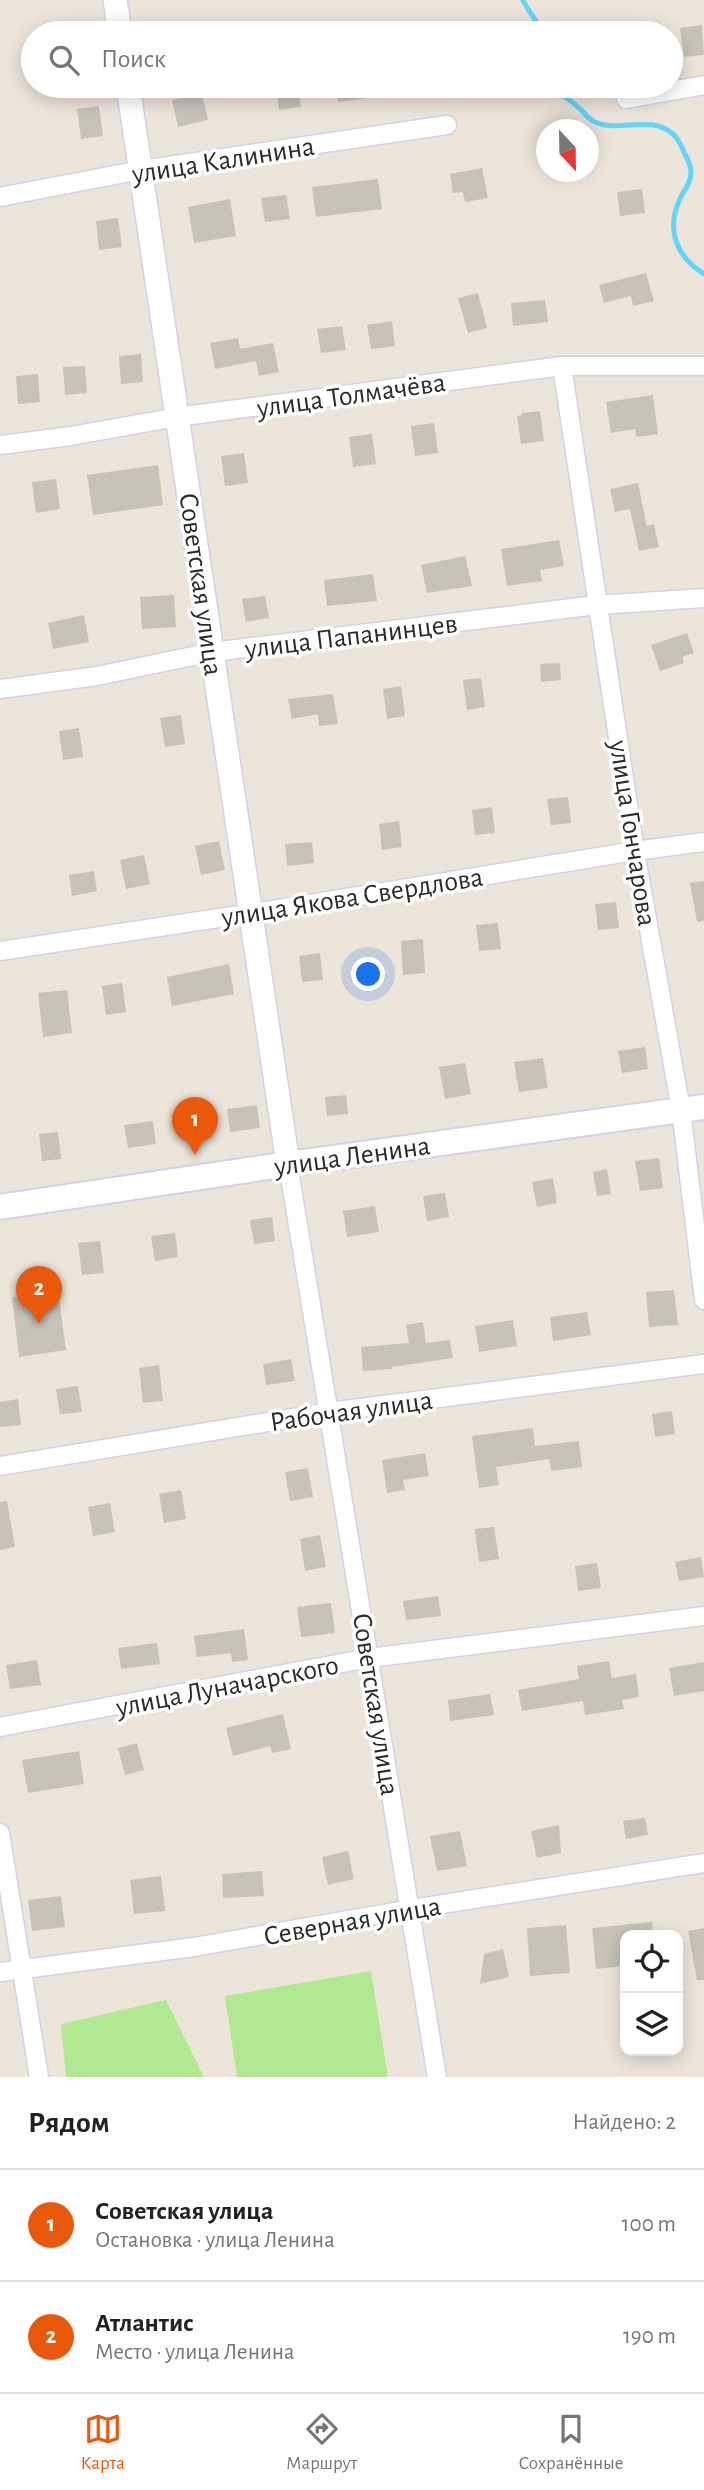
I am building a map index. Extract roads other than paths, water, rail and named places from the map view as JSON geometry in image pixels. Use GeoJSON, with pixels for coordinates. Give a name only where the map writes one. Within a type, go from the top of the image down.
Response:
{"type":"FeatureCollection","features":[{"type":"Feature","properties":{"kind":"main road","name":"улица Ленина"},"geometry":{"type":"LineString","coordinates":[[0,1207],[288,1164],[693,1109]]}},
{"type":"Feature","properties":{"kind":"street"},"geometry":{"type":"LineString","coordinates":[[115,0],[118,21]]}},
{"type":"Feature","properties":{"kind":"street"},"geometry":{"type":"LineString","coordinates":[[683,89],[704,85]]}},
{"type":"Feature","properties":{"kind":"street","name":"Советская улица"},"geometry":{"type":"LineString","coordinates":[[130,98],[288,1164],[437,2077]]}},
{"type":"Feature","properties":{"kind":"street"},"geometry":{"type":"LineString","coordinates":[[626,99],[632,98]]}},
{"type":"Feature","properties":{"kind":"street","name":"улица Калинина"},"geometry":{"type":"LineString","coordinates":[[0,197],[141,170],[447,125]]}},
{"type":"Feature","properties":{"kind":"street","name":"улица Толмачёва"},"geometry":{"type":"LineString","coordinates":[[0,445],[71,436],[177,417],[562,366],[704,366]]}},
{"type":"Feature","properties":{"kind":"street","name":"улица Гончарова"},"geometry":{"type":"LineString","coordinates":[[562,366],[635,851],[693,1109],[704,1300]]}},
{"type":"Feature","properties":{"kind":"street","name":"улица Папанинцев"},"geometry":{"type":"LineString","coordinates":[[0,689],[96,676],[212,652],[597,605],[704,598]]}},
{"type":"Feature","properties":{"kind":"street","name":"улица Якова Свердлова"},"geometry":{"type":"LineString","coordinates":[[0,951],[704,842]]}},
{"type":"Feature","properties":{"kind":"street","name":"Рабочая улица"},"geometry":{"type":"LineString","coordinates":[[0,1466],[329,1412],[704,1364]]}},
{"type":"Feature","properties":{"kind":"street","name":"улица Луначарского"},"geometry":{"type":"LineString","coordinates":[[0,1727],[369,1658],[704,1616]]}},
{"type":"Feature","properties":{"kind":"street"},"geometry":{"type":"LineString","coordinates":[[0,1833],[39,2077]]}},
{"type":"Feature","properties":{"kind":"street","name":"Северная улица"},"geometry":{"type":"LineString","coordinates":[[0,1972],[194,1947],[411,1909],[704,1863]]}},
{"type":"Feature","properties":{"kind":"waterway"},"geometry":{"type":"LineString","coordinates":[[523,0],[536,21]]}},
{"type":"Feature","properties":{"kind":"waterway"},"geometry":{"type":"LineString","coordinates":[[566,98],[595,122],[614,126],[654,125],[673,134],[681,144],[691,172],[675,212],[674,233],[676,242],[687,260],[704,274]]}},
{"type":"Feature","properties":{"kind":"place","name":"Советская улица"},"geometry":{"type":"Point","coordinates":[195,1155]}},
{"type":"Feature","properties":{"kind":"place","name":"Атлантис"},"geometry":{"type":"Point","coordinates":[39,1324]}}]}
